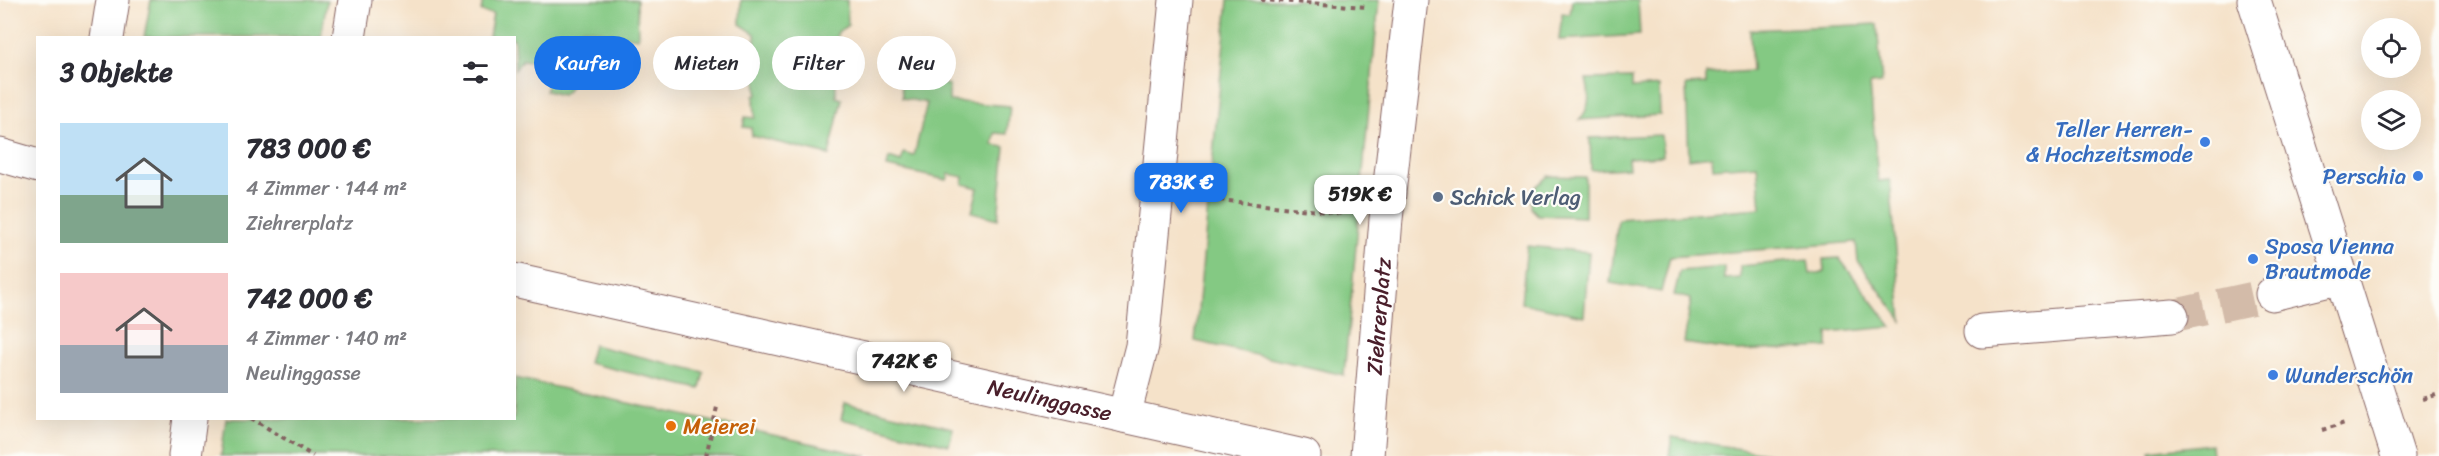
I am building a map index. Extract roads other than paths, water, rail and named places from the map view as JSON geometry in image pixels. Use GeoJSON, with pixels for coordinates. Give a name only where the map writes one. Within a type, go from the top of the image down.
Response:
{"type":"FeatureCollection","features":[{"type":"Feature","properties":{"kind":"street"},"geometry":{"type":"LineString","coordinates":[[107,36],[113,0]]}},
{"type":"Feature","properties":{"kind":"street"},"geometry":{"type":"LineString","coordinates":[[349,36],[355,0]]}},
{"type":"Feature","properties":{"kind":"street"},"geometry":{"type":"LineString","coordinates":[[1124,416],[1142,346],[1176,0]]}},
{"type":"Feature","properties":{"kind":"street"},"geometry":{"type":"LineString","coordinates":[[2254,0],[2398,456]]}},
{"type":"Feature","properties":{"kind":"street","name":"Ziehrerplatz"},"geometry":{"type":"LineString","coordinates":[[1367,456],[1386,219],[1410,5]]}},
{"type":"Feature","properties":{"kind":"street"},"geometry":{"type":"LineString","coordinates":[[0,155],[36,165]]}},
{"type":"Feature","properties":{"kind":"street"},"geometry":{"type":"LineString","coordinates":[[2272,294],[2342,277]]}},
{"type":"Feature","properties":{"kind":"street","name":"Neulinggasse"},"geometry":{"type":"LineString","coordinates":[[516,280],[1304,456]]}},
{"type":"Feature","properties":{"kind":"street"},"geometry":{"type":"LineString","coordinates":[[1982,331],[2172,316]]}},
{"type":"Feature","properties":{"kind":"street"},"geometry":{"type":"LineString","coordinates":[[185,456],[190,420]]}},
{"type":"Feature","properties":{"kind":"tunnel"},"geometry":{"type":"LineString","coordinates":[[2172,316],[2272,294]]}},
{"type":"Feature","properties":{"kind":"place","name":"Teller Herren- & Hochzeitsmode"},"geometry":{"type":"Point","coordinates":[2205,142]}},
{"type":"Feature","properties":{"kind":"place","name":"Perschia"},"geometry":{"type":"Point","coordinates":[2418,176]}},
{"type":"Feature","properties":{"kind":"place","name":"Schick Verlag"},"geometry":{"type":"Point","coordinates":[1438,197]}},
{"type":"Feature","properties":{"kind":"place","name":"Sposa Vienna Brautmode"},"geometry":{"type":"Point","coordinates":[2253,259]}},
{"type":"Feature","properties":{"kind":"place","name":"Wunderschön"},"geometry":{"type":"Point","coordinates":[2273,375]}},
{"type":"Feature","properties":{"kind":"place","name":"Meierei"},"geometry":{"type":"Point","coordinates":[671,426]}}]}
